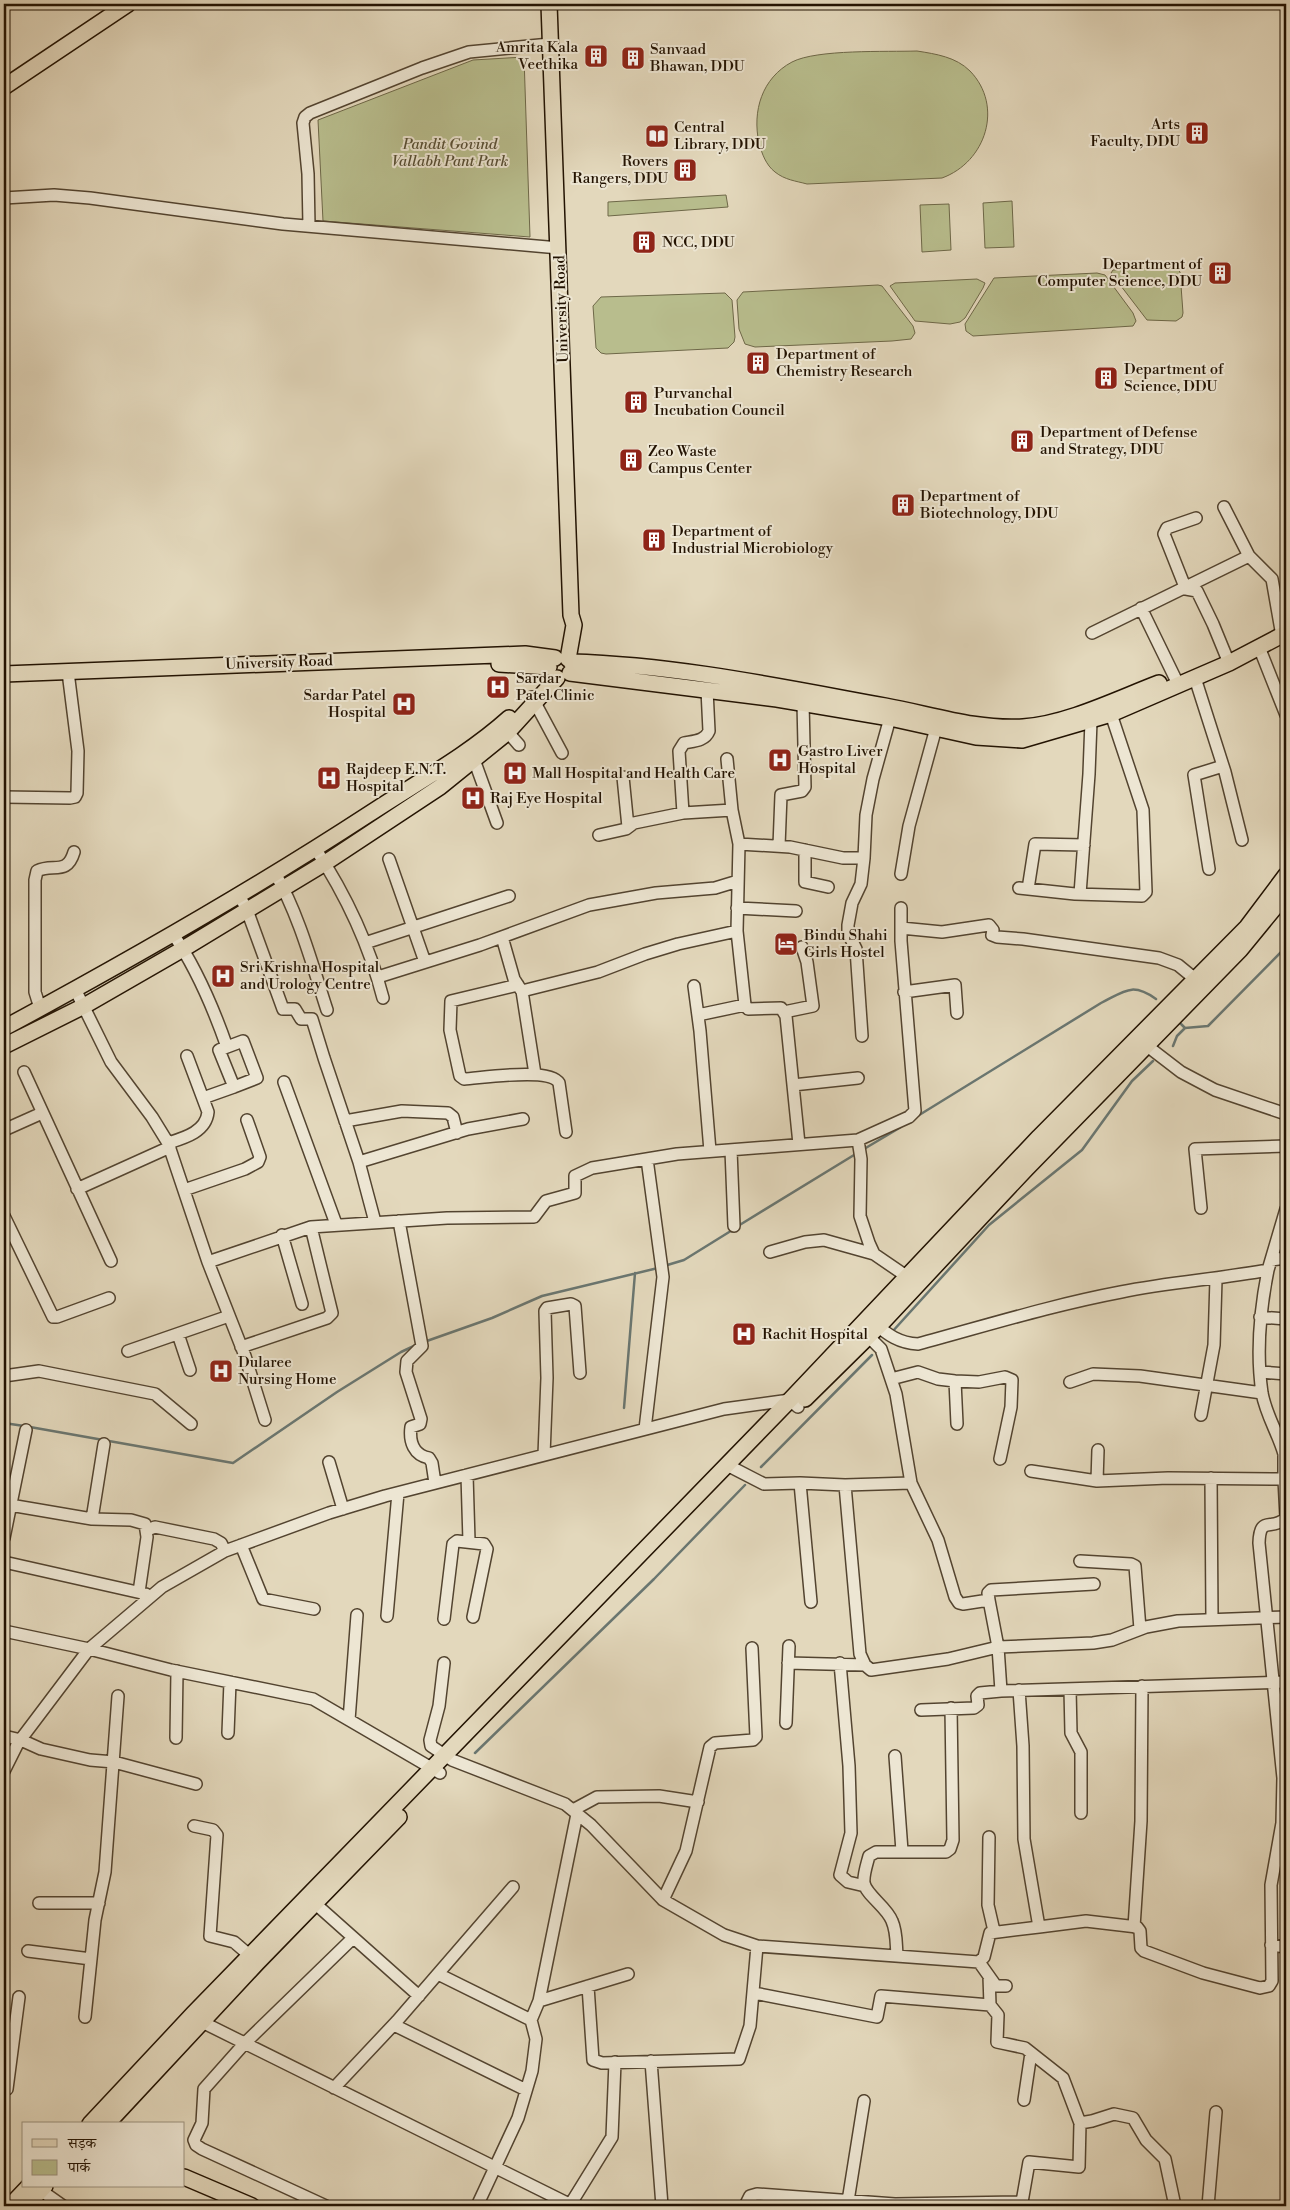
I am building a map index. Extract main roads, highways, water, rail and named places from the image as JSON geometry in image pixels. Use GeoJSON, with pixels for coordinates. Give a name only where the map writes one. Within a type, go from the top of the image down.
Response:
{"type":"FeatureCollection","features":[{"type":"Feature","properties":{"kind":"main road"},"geometry":{"type":"LineString","coordinates":[[4,87],[128,4]]}},
{"type":"Feature","properties":{"kind":"main road","name":"University Road"},"geometry":{"type":"LineString","coordinates":[[4,682],[223,664],[525,654],[560,666],[571,615],[549,4]]}},
{"type":"Feature","properties":{"kind":"main road"},"geometry":{"type":"LineString","coordinates":[[560,666],[707,690],[803,703],[890,718],[976,737],[1022,740],[1111,714],[1284,630]]}},
{"type":"Feature","properties":{"kind":"main road"},"geometry":{"type":"LineString","coordinates":[[4,1028],[173,934],[472,754],[505,728],[534,700],[560,666],[621,663],[744,680],[910,710],[974,725],[1002,728],[1025,727],[1067,718],[1177,682],[1195,678],[1227,658],[1258,647],[1284,630]]}},
{"type":"Feature","properties":{"kind":"main road","name":"University Road"},"geometry":{"type":"LineString","coordinates":[[4,674],[68,677]]}},
{"type":"Feature","properties":{"kind":"main road"},"geometry":{"type":"LineString","coordinates":[[4,1046],[84,1006],[325,863],[440,787],[472,754]]}},
{"type":"Feature","properties":{"kind":"main road"},"geometry":{"type":"LineString","coordinates":[[99,2122],[254,1958],[868,1327],[1039,1137],[1142,1042],[1199,983],[1247,927],[1282,897],[1286,875]]}},
{"type":"Feature","properties":{"kind":"main road"},"geometry":{"type":"LineString","coordinates":[[185,2178],[232,2202],[252,2206]]}},
{"type":"Feature","properties":{"kind":"main road"},"geometry":{"type":"LineString","coordinates":[[10,2206],[37,2188]]}},
{"type":"Feature","properties":{"kind":"main road"},"geometry":{"type":"LineString","coordinates":[[26,2206],[37,2188]]}},
{"type":"Feature","properties":{"kind":"waterway"},"geometry":{"type":"LineString","coordinates":[[1179,1022],[1185,1028],[1208,1026],[1286,947]]}},
{"type":"Feature","properties":{"kind":"waterway"},"geometry":{"type":"LineString","coordinates":[[916,1117],[1116,995],[1128,990],[1134,990],[1141,991],[1156,999]]}},
{"type":"Feature","properties":{"kind":"waterway"},"geometry":{"type":"LineString","coordinates":[[1173,1046],[1177,1036],[1185,1028]]}},
{"type":"Feature","properties":{"kind":"waterway"},"geometry":{"type":"LineString","coordinates":[[892,1332],[989,1225],[1082,1150],[1132,1081],[1153,1061]]}},
{"type":"Feature","properties":{"kind":"waterway"},"geometry":{"type":"LineString","coordinates":[[864,1149],[901,1127]]}},
{"type":"Feature","properties":{"kind":"waterway"},"geometry":{"type":"LineString","coordinates":[[738,1226],[854,1155]]}},
{"type":"Feature","properties":{"kind":"waterway"},"geometry":{"type":"LineString","coordinates":[[664,1266],[684,1260],[734,1229]]}},
{"type":"Feature","properties":{"kind":"waterway"},"geometry":{"type":"LineString","coordinates":[[424,1342],[492,1318],[542,1296],[658,1268]]}},
{"type":"Feature","properties":{"kind":"waterway"},"geometry":{"type":"LineString","coordinates":[[624,1408],[635,1273]]}},
{"type":"Feature","properties":{"kind":"waterway"},"geometry":{"type":"LineString","coordinates":[[30,1427],[233,1463],[337,1392],[401,1352],[416,1345]]}},
{"type":"Feature","properties":{"kind":"waterway"},"geometry":{"type":"LineString","coordinates":[[761,1467],[872,1355]]}},
{"type":"Feature","properties":{"kind":"waterway"},"geometry":{"type":"LineString","coordinates":[[4,1423],[24,1426]]}},
{"type":"Feature","properties":{"kind":"waterway"},"geometry":{"type":"LineString","coordinates":[[475,1753],[654,1579],[745,1485]]}},
{"type":"Feature","properties":{"kind":"place","name":"Amrita Kala Veethika"},"geometry":{"type":"Point","coordinates":[596,56]}},
{"type":"Feature","properties":{"kind":"place","name":"Sanvaad Bhawan, DDU"},"geometry":{"type":"Point","coordinates":[633,58]}},
{"type":"Feature","properties":{"kind":"place","name":"Arts Faculty, DDU"},"geometry":{"type":"Point","coordinates":[1197,133]}},
{"type":"Feature","properties":{"kind":"place","name":"Central Library, DDU"},"geometry":{"type":"Point","coordinates":[657,136]}},
{"type":"Feature","properties":{"kind":"place","name":"Rovers Rangers, DDU"},"geometry":{"type":"Point","coordinates":[685,170]}},
{"type":"Feature","properties":{"kind":"place","name":"NCC, DDU"},"geometry":{"type":"Point","coordinates":[644,242]}},
{"type":"Feature","properties":{"kind":"place","name":"Department of Computer Science, DDU"},"geometry":{"type":"Point","coordinates":[1220,273]}},
{"type":"Feature","properties":{"kind":"place","name":"Department of Chemistry Research"},"geometry":{"type":"Point","coordinates":[758,363]}},
{"type":"Feature","properties":{"kind":"place","name":"Department of Science, DDU"},"geometry":{"type":"Point","coordinates":[1106,378]}},
{"type":"Feature","properties":{"kind":"place","name":"Purvanchal Incubation Council"},"geometry":{"type":"Point","coordinates":[636,402]}},
{"type":"Feature","properties":{"kind":"place","name":"Department of Defense and Strategy, DDU"},"geometry":{"type":"Point","coordinates":[1022,441]}},
{"type":"Feature","properties":{"kind":"place","name":"Zeo Waste Campus Center"},"geometry":{"type":"Point","coordinates":[631,460]}},
{"type":"Feature","properties":{"kind":"place","name":"Department of Biotechnology, DDU"},"geometry":{"type":"Point","coordinates":[903,505]}},
{"type":"Feature","properties":{"kind":"place","name":"Department of Industrial Microbiology"},"geometry":{"type":"Point","coordinates":[654,540]}},
{"type":"Feature","properties":{"kind":"place","name":"Sardar Patel Clinic"},"geometry":{"type":"Point","coordinates":[498,687]}},
{"type":"Feature","properties":{"kind":"place","name":"Sardar Patel Hospital"},"geometry":{"type":"Point","coordinates":[404,704]}},
{"type":"Feature","properties":{"kind":"place","name":"Gastro Liver Hospital"},"geometry":{"type":"Point","coordinates":[780,760]}},
{"type":"Feature","properties":{"kind":"place","name":"Mall Hospital and Health Care"},"geometry":{"type":"Point","coordinates":[515,773]}},
{"type":"Feature","properties":{"kind":"place","name":"Rajdeep E.N.T. Hospital"},"geometry":{"type":"Point","coordinates":[329,778]}},
{"type":"Feature","properties":{"kind":"place","name":"Raj Eye Hospital"},"geometry":{"type":"Point","coordinates":[473,798]}},
{"type":"Feature","properties":{"kind":"place","name":"Bindu Shahi Girls Hostel"},"geometry":{"type":"Point","coordinates":[786,944]}},
{"type":"Feature","properties":{"kind":"place","name":"Sri Krishna Hospital and Urology Centre"},"geometry":{"type":"Point","coordinates":[223,976]}},
{"type":"Feature","properties":{"kind":"place","name":"Rachit Hospital"},"geometry":{"type":"Point","coordinates":[744,1334]}},
{"type":"Feature","properties":{"kind":"place","name":"Dularee Nursing Home"},"geometry":{"type":"Point","coordinates":[221,1371]}},
{"type":"Feature","properties":{"kind":"park label","name":"Pandit Govind Vallabh Pant Park"},"geometry":{"type":"Point","coordinates":[450,152]}}]}
